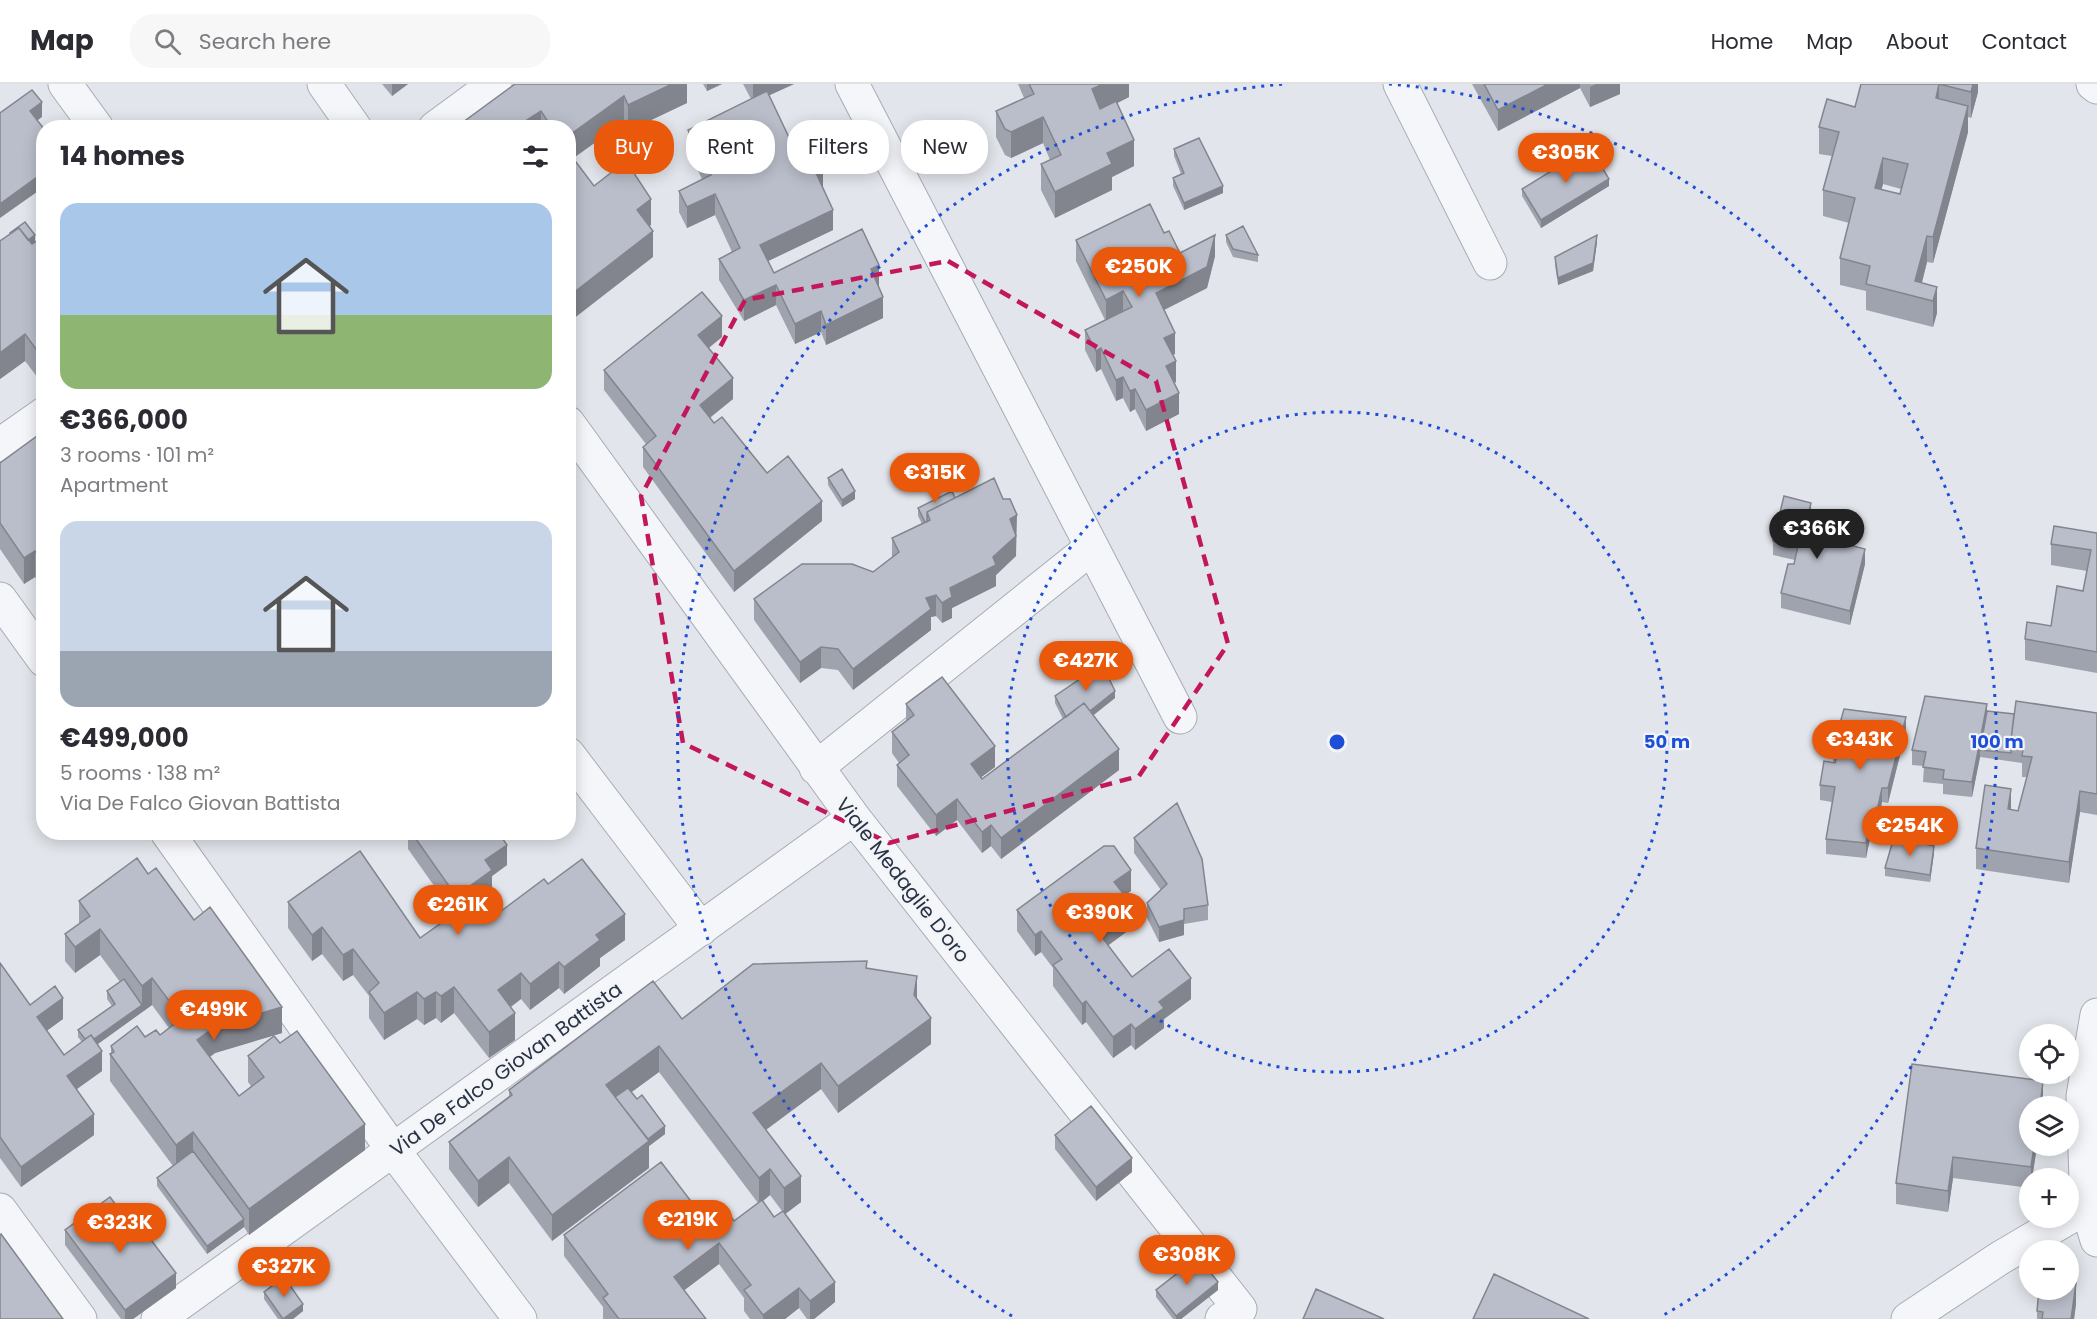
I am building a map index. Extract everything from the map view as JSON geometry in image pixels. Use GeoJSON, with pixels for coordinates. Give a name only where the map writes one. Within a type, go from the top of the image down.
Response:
{"type":"FeatureCollection","features":[{"type":"Feature","properties":{"kind":"street"},"geometry":{"type":"LineString","coordinates":[[65,84],[91,120]]}},
{"type":"Feature","properties":{"kind":"street"},"geometry":{"type":"LineString","coordinates":[[324,84],[350,120]]}},
{"type":"Feature","properties":{"kind":"street"},"geometry":{"type":"LineString","coordinates":[[446,120],[495,84]]}},
{"type":"Feature","properties":{"kind":"street"},"geometry":{"type":"LineString","coordinates":[[852,84],[1180,717]]}},
{"type":"Feature","properties":{"kind":"street"},"geometry":{"type":"LineString","coordinates":[[1400,84],[1490,263]]}},
{"type":"Feature","properties":{"kind":"street"},"geometry":{"type":"LineString","coordinates":[[2093,84],[2097,87]]}},
{"type":"Feature","properties":{"kind":"street"},"geometry":{"type":"LineString","coordinates":[[0,445],[36,420]]}},
{"type":"Feature","properties":{"kind":"street","name":"Viale Medaglie D'oro"},"geometry":{"type":"LineString","coordinates":[[576,434],[816,768],[1240,1308],[1222,1319]]}},
{"type":"Feature","properties":{"kind":"street"},"geometry":{"type":"LineString","coordinates":[[816,768],[1091,548]]}},
{"type":"Feature","properties":{"kind":"street"},"geometry":{"type":"LineString","coordinates":[[0,599],[36,649]]}},
{"type":"Feature","properties":{"kind":"street"},"geometry":{"type":"LineString","coordinates":[[576,765],[701,929]]}},
{"type":"Feature","properties":{"kind":"street","name":"Via De Falco Giovan Battista"},"geometry":{"type":"LineString","coordinates":[[158,1319],[854,818]]}},
{"type":"Feature","properties":{"kind":"street"},"geometry":{"type":"LineString","coordinates":[[173,840],[393,1150],[520,1319]]}},
{"type":"Feature","properties":{"kind":"street"},"geometry":{"type":"LineString","coordinates":[[2097,1015],[2083,1096],[2080,1206],[2097,1240]]}},
{"type":"Feature","properties":{"kind":"street"},"geometry":{"type":"LineString","coordinates":[[1908,1319],[2080,1206]]}},
{"type":"Feature","properties":{"kind":"street"},"geometry":{"type":"LineString","coordinates":[[0,1210],[80,1319]]}},
{"type":"Feature","properties":{"kind":"highlighted area"},"geometry":{"type":"Polygon","coordinates":[[[948,261],[1156,381],[1228,644],[1139,776],[889,843],[683,743],[641,496],[745,300],[948,261]]]}},
{"type":"Feature","properties":{"kind":"building"},"geometry":{"type":"Polygon","coordinates":[[[515,84],[672,84],[628,105],[624,96],[576,130],[576,120],[547,120],[541,111],[527,120],[466,120],[515,84]]]}},
{"type":"Feature","properties":{"kind":"building"},"geometry":{"type":"Polygon","coordinates":[[[1029,84],[1103,84],[1092,89],[1100,109],[1116,101],[1134,140],[1107,153],[1112,164],[1055,192],[1041,164],[1061,155],[1043,117],[1011,132],[1005,129],[996,111],[1034,94],[1029,84]]]}},
{"type":"Feature","properties":{"kind":"building"},"geometry":{"type":"Polygon","coordinates":[[[1484,84],[1548,84],[1498,110],[1484,84]]]}},
{"type":"Feature","properties":{"kind":"building"},"geometry":{"type":"Polygon","coordinates":[[[1861,84],[1939,84],[1936,98],[1968,106],[1933,237],[1927,236],[1915,281],[1937,287],[1933,301],[1866,284],[1870,266],[1840,258],[1855,198],[1823,190],[1839,132],[1819,127],[1827,99],[1855,107],[1861,84]],[[1883,158],[1875,188],[1900,194],[1908,164],[1883,158]]]}},
{"type":"Feature","properties":{"kind":"building"},"geometry":{"type":"Polygon","coordinates":[[[1939,84],[1973,84],[1971,92],[1939,84]]]}},
{"type":"Feature","properties":{"kind":"building"},"geometry":{"type":"Polygon","coordinates":[[[32,90],[42,102],[30,111],[37,120],[36,178],[0,204],[0,113],[32,90]]]}},
{"type":"Feature","properties":{"kind":"building"},"geometry":{"type":"Polygon","coordinates":[[[767,91],[787,133],[787,174],[816,174],[833,210],[760,245],[774,273],[862,229],[879,265],[871,269],[883,297],[826,325],[821,311],[795,324],[776,285],[744,300],[719,259],[740,248],[715,194],[687,207],[679,191],[710,174],[775,174],[775,120],[708,120],[767,91]]]}},
{"type":"Feature","properties":{"kind":"building"},"geometry":{"type":"Polygon","coordinates":[[[1199,138],[1223,186],[1184,203],[1173,178],[1184,173],[1174,149],[1199,138]]]}},
{"type":"Feature","properties":{"kind":"building"},"geometry":{"type":"Polygon","coordinates":[[[1590,147],[1609,179],[1541,220],[1522,189],[1590,147]]]}},
{"type":"Feature","properties":{"kind":"building"},"geometry":{"type":"Polygon","coordinates":[[[576,162],[594,186],[609,174],[635,174],[651,199],[637,210],[653,231],[576,291],[576,162]]]}},
{"type":"Feature","properties":{"kind":"building"},"geometry":{"type":"Polygon","coordinates":[[[1150,204],[1164,233],[1169,231],[1180,253],[1215,235],[1207,267],[1156,293],[1175,333],[1164,338],[1176,361],[1166,366],[1179,393],[1146,410],[1135,389],[1130,391],[1123,377],[1116,380],[1101,348],[1096,351],[1085,330],[1132,307],[1123,291],[1106,300],[1076,240],[1150,204]]]}},
{"type":"Feature","properties":{"kind":"building"},"geometry":{"type":"Polygon","coordinates":[[[25,222],[35,235],[28,240],[19,228],[10,234],[10,233],[25,222]]]}},
{"type":"Feature","properties":{"kind":"building"},"geometry":{"type":"Polygon","coordinates":[[[1243,226],[1258,255],[1233,249],[1226,235],[1243,226]]]}},
{"type":"Feature","properties":{"kind":"building"},"geometry":{"type":"Polygon","coordinates":[[[19,228],[32,244],[36,241],[36,349],[25,334],[0,353],[0,241],[19,228]]]}},
{"type":"Feature","properties":{"kind":"building"},"geometry":{"type":"Polygon","coordinates":[[[1597,235],[1593,263],[1558,278],[1555,257],[1597,235]]]}},
{"type":"Feature","properties":{"kind":"building"},"geometry":{"type":"Polygon","coordinates":[[[702,292],[722,316],[698,335],[733,378],[700,405],[714,423],[722,417],[767,473],[788,456],[822,501],[734,571],[643,447],[656,436],[604,370],[702,292]]]}},
{"type":"Feature","properties":{"kind":"building"},"geometry":{"type":"Polygon","coordinates":[[[36,437],[36,553],[35,551],[24,558],[0,523],[0,463],[36,437]]]}},
{"type":"Feature","properties":{"kind":"building"},"geometry":{"type":"Polygon","coordinates":[[[842,469],[855,491],[842,500],[828,478],[842,469]]]}},
{"type":"Feature","properties":{"kind":"building"},"geometry":{"type":"Polygon","coordinates":[[[994,478],[1003,499],[1010,499],[1017,515],[1010,519],[1016,536],[993,557],[996,565],[950,588],[952,597],[942,603],[936,595],[926,598],[931,609],[853,669],[838,649],[821,647],[800,662],[754,599],[802,564],[852,564],[873,572],[899,552],[892,538],[930,520],[927,512],[994,478]]]}},
{"type":"Feature","properties":{"kind":"building"},"geometry":{"type":"Polygon","coordinates":[[[952,491],[955,498],[927,512],[927,522],[925,522],[918,508],[952,491]]]}},
{"type":"Feature","properties":{"kind":"building"},"geometry":{"type":"Polygon","coordinates":[[[1784,496],[1811,503],[1805,527],[1832,533],[1830,540],[1865,549],[1850,611],[1781,593],[1788,564],[1794,564],[1798,546],[1773,541],[1784,496]]]}},
{"type":"Feature","properties":{"kind":"building"},"geometry":{"type":"Polygon","coordinates":[[[2054,526],[2097,533],[2097,652],[2025,639],[2027,622],[2051,626],[2057,586],[2083,591],[2091,550],[2051,544],[2054,526]]]}},
{"type":"Feature","properties":{"kind":"building"},"geometry":{"type":"Polygon","coordinates":[[[1102,664],[1115,691],[1090,711],[1084,703],[1066,717],[1055,696],[1102,664]]]}},
{"type":"Feature","properties":{"kind":"building"},"geometry":{"type":"Polygon","coordinates":[[[942,677],[995,746],[971,764],[982,779],[1084,703],[1119,749],[1001,838],[991,825],[982,832],[957,799],[936,815],[897,765],[909,755],[892,732],[914,715],[906,704],[942,677]]]}},
{"type":"Feature","properties":{"kind":"building"},"geometry":{"type":"Polygon","coordinates":[[[1925,696],[1987,704],[1972,782],[1943,779],[1944,770],[1923,767],[1926,752],[1912,750],[1925,696]]]}},
{"type":"Feature","properties":{"kind":"building"},"geometry":{"type":"Polygon","coordinates":[[[2016,701],[2097,713],[2097,794],[2080,791],[2069,862],[1976,848],[1985,785],[2011,789],[2008,809],[2018,811],[2032,757],[2022,756],[2024,742],[2011,740],[2016,701]]]}},
{"type":"Feature","properties":{"kind":"building"},"geometry":{"type":"Polygon","coordinates":[[[1844,709],[1906,717],[1888,788],[1882,788],[1877,811],[1873,810],[1866,843],[1826,839],[1835,787],[1820,785],[1824,761],[1835,763],[1839,749],[1833,748],[1844,709]]]}},
{"type":"Feature","properties":{"kind":"building"},"geometry":{"type":"Polygon","coordinates":[[[1987,711],[2014,714],[2011,753],[1980,750],[1987,711]]]}},
{"type":"Feature","properties":{"kind":"building"},"geometry":{"type":"Polygon","coordinates":[[[1177,803],[1202,859],[1208,905],[1184,909],[1184,920],[1159,927],[1147,903],[1167,884],[1134,838],[1177,803]]]}},
{"type":"Feature","properties":{"kind":"building"},"geometry":{"type":"Polygon","coordinates":[[[1894,837],[1934,846],[1930,875],[1885,868],[1894,837]]]}},
{"type":"Feature","properties":{"kind":"building"},"geometry":{"type":"Polygon","coordinates":[[[417,840],[504,840],[507,845],[485,860],[492,870],[456,896],[417,840]]]}},
{"type":"Feature","properties":{"kind":"building"},"geometry":{"type":"Polygon","coordinates":[[[1104,846],[1114,846],[1131,870],[1114,882],[1133,906],[1098,932],[1132,977],[1169,949],[1191,978],[1159,1002],[1164,1008],[1135,1029],[1131,1024],[1113,1037],[1086,1001],[1082,1004],[1053,965],[1062,959],[1041,931],[1035,935],[1017,910],[1104,846]]]}},
{"type":"Feature","properties":{"kind":"building"},"geometry":{"type":"Polygon","coordinates":[[[360,851],[420,938],[478,897],[493,917],[544,879],[548,884],[582,859],[625,914],[596,935],[600,940],[564,967],[559,962],[530,984],[521,973],[498,990],[515,1013],[489,1032],[454,987],[441,996],[436,992],[424,999],[417,992],[384,1013],[369,992],[379,983],[353,949],[343,955],[322,927],[312,935],[288,902],[360,851]]]}},
{"type":"Feature","properties":{"kind":"building"},"geometry":{"type":"Polygon","coordinates":[[[137,858],[148,874],[156,868],[194,920],[210,907],[282,1007],[215,1027],[197,1040],[239,1096],[264,1077],[248,1056],[274,1036],[280,1043],[297,1031],[365,1124],[249,1209],[193,1132],[176,1145],[110,1054],[114,1052],[111,1046],[137,1026],[145,1037],[156,1030],[160,1035],[182,1018],[152,978],[142,986],[100,929],[75,947],[65,934],[90,916],[79,901],[137,858]]]}},
{"type":"Feature","properties":{"kind":"building"},"geometry":{"type":"Polygon","coordinates":[[[867,961],[866,968],[917,976],[914,995],[931,1018],[838,1086],[821,1063],[753,1113],[801,1176],[784,1188],[770,1169],[759,1178],[659,1046],[606,1085],[649,1141],[552,1215],[509,1157],[478,1181],[449,1142],[512,1095],[509,1090],[653,981],[682,1019],[753,964],[867,961]]]}},
{"type":"Feature","properties":{"kind":"building"},"geometry":{"type":"Polygon","coordinates":[[[0,963],[30,1005],[55,986],[63,998],[37,1017],[64,1055],[91,1035],[102,1051],[67,1076],[94,1114],[21,1167],[0,1137],[0,963]]]}},
{"type":"Feature","properties":{"kind":"building"},"geometry":{"type":"Polygon","coordinates":[[[124,979],[142,1005],[94,1039],[91,1035],[85,1039],[78,1030],[115,1004],[107,991],[124,979]]]}},
{"type":"Feature","properties":{"kind":"building"},"geometry":{"type":"Polygon","coordinates":[[[1912,1064],[2019,1078],[2019,1084],[2043,1084],[2041,1096],[2019,1096],[2019,1156],[2033,1156],[2031,1167],[1953,1157],[1948,1191],[1896,1183],[1912,1064]]]}},
{"type":"Feature","properties":{"kind":"building"},"geometry":{"type":"Polygon","coordinates":[[[628,1088],[637,1099],[642,1095],[665,1126],[648,1139],[615,1097],[628,1088]]]}},
{"type":"Feature","properties":{"kind":"building"},"geometry":{"type":"Polygon","coordinates":[[[1091,1106],[1132,1158],[1096,1187],[1055,1135],[1091,1106]]]}},
{"type":"Feature","properties":{"kind":"building"},"geometry":{"type":"Polygon","coordinates":[[[193,1151],[244,1219],[207,1246],[157,1178],[193,1151]]]}},
{"type":"Feature","properties":{"kind":"building"},"geometry":{"type":"Polygon","coordinates":[[[661,1162],[706,1221],[724,1207],[734,1221],[762,1200],[774,1217],[783,1211],[835,1282],[810,1301],[799,1288],[763,1315],[744,1290],[751,1285],[719,1243],[674,1277],[706,1319],[619,1319],[603,1298],[608,1294],[564,1235],[661,1162]]]}},
{"type":"Feature","properties":{"kind":"building"},"geometry":{"type":"Polygon","coordinates":[[[110,1197],[136,1232],[142,1228],[176,1273],[125,1310],[65,1230],[110,1197]]]}},
{"type":"Feature","properties":{"kind":"building"},"geometry":{"type":"Polygon","coordinates":[[[1,1234],[63,1319],[0,1319],[1,1234]]]}},
{"type":"Feature","properties":{"kind":"building"},"geometry":{"type":"Polygon","coordinates":[[[1198,1257],[1218,1282],[1176,1316],[1156,1290],[1198,1257]]]}},
{"type":"Feature","properties":{"kind":"building"},"geometry":{"type":"Polygon","coordinates":[[[1494,1274],[1589,1319],[1473,1319],[1494,1274]]]}},
{"type":"Feature","properties":{"kind":"building"},"geometry":{"type":"Polygon","coordinates":[[[284,1277],[303,1304],[283,1319],[264,1292],[284,1277]]]}},
{"type":"Feature","properties":{"kind":"building"},"geometry":{"type":"Polygon","coordinates":[[[1316,1289],[1384,1319],[1303,1319],[1316,1289]]]}},
{"type":"Feature","properties":{"kind":"building"},"geometry":{"type":"Polygon","coordinates":[[[2038,1300],[2074,1300],[2071,1319],[2042,1319],[2043,1312],[2037,1311],[2038,1300]]]}}]}
